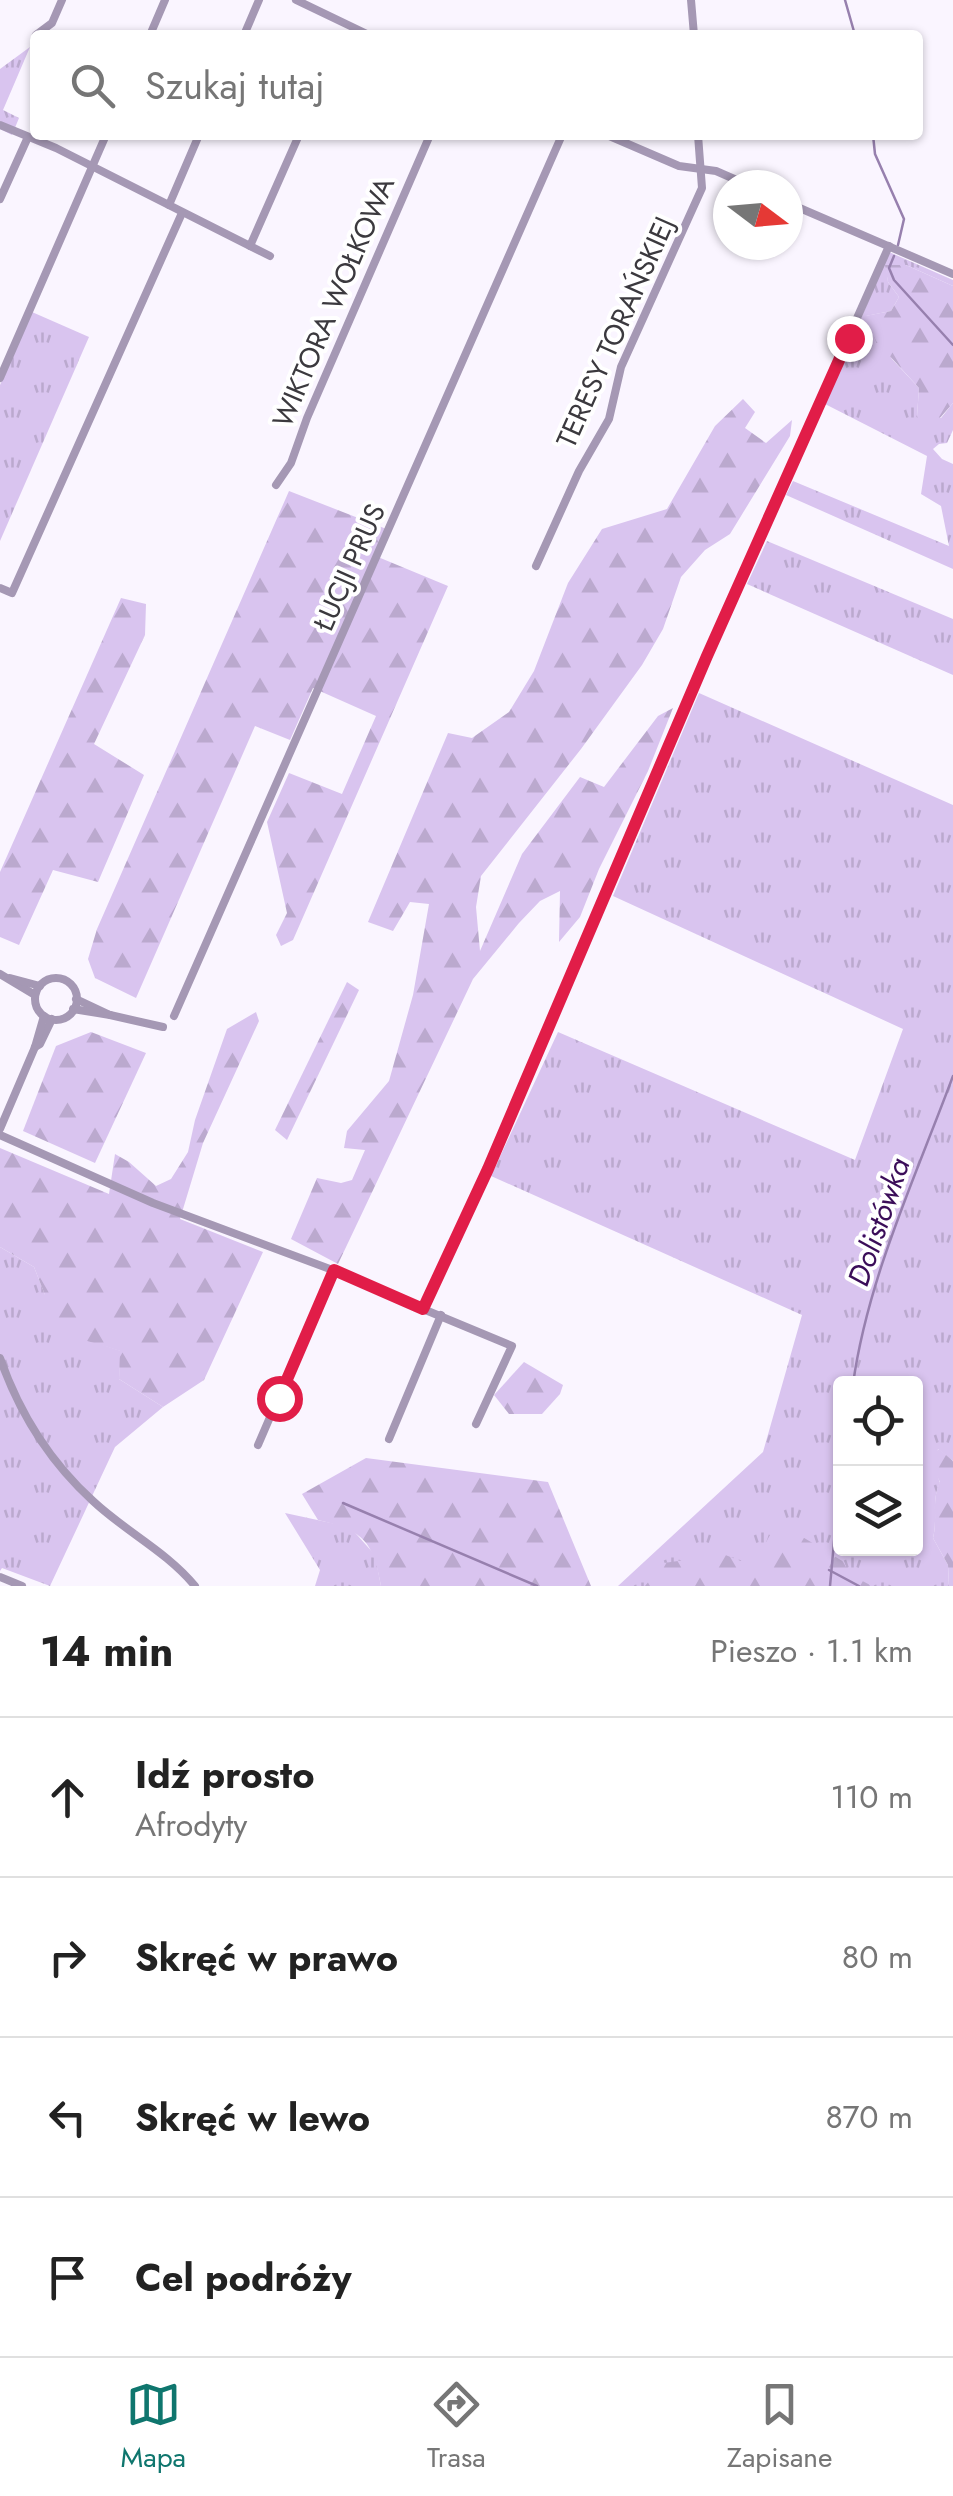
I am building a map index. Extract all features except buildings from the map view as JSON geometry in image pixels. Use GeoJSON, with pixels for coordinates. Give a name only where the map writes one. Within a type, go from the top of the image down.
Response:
{"type":"FeatureCollection","features":[{"type":"Feature","properties":{"kind":"street"},"geometry":{"type":"LineString","coordinates":[[43,30],[52,23],[62,0]]}},
{"type":"Feature","properties":{"kind":"street"},"geometry":{"type":"LineString","coordinates":[[152,30],[165,0]]}},
{"type":"Feature","properties":{"kind":"street"},"geometry":{"type":"LineString","coordinates":[[246,30],[260,0]]}},
{"type":"Feature","properties":{"kind":"street"},"geometry":{"type":"LineString","coordinates":[[296,0],[358,30]]}},
{"type":"Feature","properties":{"kind":"street"},"geometry":{"type":"LineString","coordinates":[[691,0],[694,30]]}},
{"type":"Feature","properties":{"kind":"street"},"geometry":{"type":"LineString","coordinates":[[346,30],[348,25]]}},
{"type":"Feature","properties":{"kind":"street"},"geometry":{"type":"LineString","coordinates":[[0,125],[28,137],[0,200]]}},
{"type":"Feature","properties":{"kind":"street"},"geometry":{"type":"LineString","coordinates":[[35,140],[270,256]]}},
{"type":"Feature","properties":{"kind":"street"},"geometry":{"type":"LineString","coordinates":[[0,378],[104,140]]}},
{"type":"Feature","properties":{"kind":"street"},"geometry":{"type":"LineString","coordinates":[[168,205],[198,140]]}},
{"type":"Feature","properties":{"kind":"street"},"geometry":{"type":"LineString","coordinates":[[250,246],[297,140]]}},
{"type":"Feature","properties":{"kind":"street","name":"WIKTORA WOŁKOWA"},"geometry":{"type":"LineString","coordinates":[[276,484],[291,463],[428,140]]}},
{"type":"Feature","properties":{"kind":"street","name":"ŁUCJI PRUS"},"geometry":{"type":"LineString","coordinates":[[174,1016],[560,140]]}},
{"type":"Feature","properties":{"kind":"street"},"geometry":{"type":"LineString","coordinates":[[618,140],[679,166],[713,173]]}},
{"type":"Feature","properties":{"kind":"street"},"geometry":{"type":"LineString","coordinates":[[698,140],[702,169]]}},
{"type":"Feature","properties":{"kind":"street","name":"TERESY TORAŃSKIEJ"},"geometry":{"type":"LineString","coordinates":[[536,566],[584,460],[608,419],[621,367],[702,188],[702,169]]}},
{"type":"Feature","properties":{"kind":"street"},"geometry":{"type":"LineString","coordinates":[[803,209],[953,274]]}},
{"type":"Feature","properties":{"kind":"street"},"geometry":{"type":"LineString","coordinates":[[0,588],[12,593],[182,212]]}},
{"type":"Feature","properties":{"kind":"street"},"geometry":{"type":"LineString","coordinates":[[423,1309],[494,1155],[707,656],[890,246]]}},
{"type":"Feature","properties":{"kind":"street"},"geometry":{"type":"LineString","coordinates":[[4,976],[40,986]]}},
{"type":"Feature","properties":{"kind":"street"},"geometry":{"type":"LineString","coordinates":[[4,976],[35,995]]}},
{"type":"Feature","properties":{"kind":"street"},"geometry":{"type":"LineString","coordinates":[[48,979],[63,979],[73,987],[73,1010],[64,1018],[48,1017],[36,1006],[35,995],[40,986],[48,979]]}},
{"type":"Feature","properties":{"kind":"street"},"geometry":{"type":"LineString","coordinates":[[76,999],[110,1014],[163,1027]]}},
{"type":"Feature","properties":{"kind":"street"},"geometry":{"type":"LineString","coordinates":[[73,1010],[99,1016],[110,1014]]}},
{"type":"Feature","properties":{"kind":"street"},"geometry":{"type":"LineString","coordinates":[[48,1017],[40,1044],[35,1047],[0,1132],[153,1202],[334,1270],[512,1346],[476,1424]]}},
{"type":"Feature","properties":{"kind":"street"},"geometry":{"type":"LineString","coordinates":[[258,1445],[334,1270]]}},
{"type":"Feature","properties":{"kind":"street"},"geometry":{"type":"LineString","coordinates":[[389,1439],[441,1316]]}},
{"type":"Feature","properties":{"kind":"street"},"geometry":{"type":"LineString","coordinates":[[0,1358],[25,1418],[76,1484],[93,1502],[180,1567],[195,1586]]}},
{"type":"Feature","properties":{"kind":"street"},"geometry":{"type":"LineString","coordinates":[[0,1576],[22,1586]]}},
{"type":"Feature","properties":{"kind":"green space"},"geometry":{"type":"Polygon","coordinates":[[[30,47],[3,110],[19,118],[12,135],[0,129],[0,69],[30,47]]]}},
{"type":"Feature","properties":{"kind":"green space"},"geometry":{"type":"Polygon","coordinates":[[[889,252],[953,280],[953,286],[906,265],[886,265],[888,282],[899,297],[891,311],[866,316],[892,359],[919,388],[917,416],[941,418],[953,403],[953,430],[947,443],[933,449],[953,464],[953,569],[786,495],[793,481],[949,546],[941,506],[921,494],[927,456],[825,404],[889,252]]]}},
{"type":"Feature","properties":{"kind":"green space"},"geometry":{"type":"Polygon","coordinates":[[[885,265],[906,265],[953,286],[953,403],[933,426],[920,424],[919,388],[876,341],[865,316],[891,311],[899,297],[888,282],[885,265]]]}},
{"type":"Feature","properties":{"kind":"green space"},"geometry":{"type":"Polygon","coordinates":[[[32,312],[89,337],[0,541],[0,385],[32,312]]]}},
{"type":"Feature","properties":{"kind":"green space"},"geometry":{"type":"Polygon","coordinates":[[[743,399],[755,412],[745,428],[766,443],[792,420],[790,436],[730,534],[705,550],[681,577],[663,629],[642,665],[481,876],[476,907],[480,951],[522,854],[580,777],[604,787],[658,716],[673,708],[580,917],[559,942],[560,891],[540,901],[473,979],[338,1264],[291,1239],[317,1178],[341,1183],[352,1180],[365,1150],[344,1148],[347,1131],[389,1081],[413,995],[429,904],[410,902],[393,931],[368,922],[448,733],[472,738],[509,712],[534,671],[568,583],[602,529],[667,509],[715,426],[743,399]]]}},
{"type":"Feature","properties":{"kind":"green space"},"geometry":{"type":"Polygon","coordinates":[[[289,491],[389,530],[378,557],[448,586],[293,940],[281,946],[276,935],[287,913],[267,822],[289,773],[342,794],[376,716],[313,688],[290,740],[255,726],[136,998],[95,978],[88,959],[97,929],[289,491]]]}},
{"type":"Feature","properties":{"kind":"green space"},"geometry":{"type":"Polygon","coordinates":[[[767,541],[953,619],[953,675],[747,584],[767,541]]]}},
{"type":"Feature","properties":{"kind":"green space"},"geometry":{"type":"Polygon","coordinates":[[[121,598],[146,604],[145,635],[94,744],[144,775],[98,882],[53,870],[19,945],[0,937],[0,872],[121,598]]]}},
{"type":"Feature","properties":{"kind":"green space"},"geometry":{"type":"Polygon","coordinates":[[[699,693],[953,805],[953,1461],[938,1449],[935,1468],[940,1483],[933,1538],[948,1565],[949,1586],[618,1586],[763,1452],[802,1315],[491,1176],[558,1032],[855,1160],[903,1029],[613,896],[699,693]]]}},
{"type":"Feature","properties":{"kind":"green space"},"geometry":{"type":"Polygon","coordinates":[[[347,982],[359,990],[287,1140],[275,1130],[347,982]]]}},
{"type":"Feature","properties":{"kind":"green space"},"geometry":{"type":"Polygon","coordinates":[[[256,1012],[259,1021],[203,1143],[180,1219],[263,1252],[204,1380],[163,1407],[119,1379],[120,1351],[55,1329],[34,1314],[28,1304],[45,1295],[34,1267],[0,1247],[0,1148],[109,1194],[115,1154],[156,1186],[171,1179],[188,1152],[227,1029],[256,1012]]]}},
{"type":"Feature","properties":{"kind":"green space"},"geometry":{"type":"Polygon","coordinates":[[[91,1032],[146,1053],[95,1163],[23,1131],[56,1046],[91,1032]]]}},
{"type":"Feature","properties":{"kind":"green space"},"geometry":{"type":"Polygon","coordinates":[[[0,1247],[34,1267],[59,1330],[121,1351],[119,1379],[163,1407],[115,1447],[50,1586],[2,1568],[0,1571],[0,1247]]]}},
{"type":"Feature","properties":{"kind":"green space"},"geometry":{"type":"Polygon","coordinates":[[[524,1362],[563,1385],[542,1414],[509,1414],[494,1395],[524,1362]]]}},
{"type":"Feature","properties":{"kind":"green space"},"geometry":{"type":"Polygon","coordinates":[[[939,1449],[953,1461],[953,1586],[949,1586],[948,1565],[933,1538],[940,1482],[928,1459],[939,1449]]]}},
{"type":"Feature","properties":{"kind":"green space"},"geometry":{"type":"Polygon","coordinates":[[[366,1458],[548,1482],[591,1586],[381,1586],[374,1558],[363,1540],[346,1528],[318,1520],[302,1494],[366,1458]]]}},
{"type":"Feature","properties":{"kind":"green space"},"geometry":{"type":"Polygon","coordinates":[[[285,1513],[350,1527],[375,1555],[381,1586],[315,1586],[320,1570],[285,1513]]]}},
{"type":"Feature","properties":{"kind":"green space"},"geometry":{"type":"Polygon","coordinates":[[[776,1527],[786,1527],[844,1562],[849,1574],[872,1586],[645,1586],[664,1563],[685,1560],[700,1564],[710,1549],[751,1565],[776,1527]]]}},
{"type":"Feature","properties":{"kind":"waterway","name":"Dolistówka"},"geometry":{"type":"LineString","coordinates":[[845,0],[854,30]]}},
{"type":"Feature","properties":{"kind":"waterway","name":"Dolistówka"},"geometry":{"type":"LineString","coordinates":[[874,140],[875,154],[904,219],[898,245]]}},
{"type":"Feature","properties":{"kind":"waterway","name":"Dolistówka"},"geometry":{"type":"LineString","coordinates":[[894,256],[889,268],[894,280],[953,345]]}},
{"type":"Feature","properties":{"kind":"waterway","name":"Dolistówka"},"geometry":{"type":"LineString","coordinates":[[854,1376],[881,1266],[953,1076]]}},
{"type":"Feature","properties":{"kind":"waterway"},"geometry":{"type":"LineString","coordinates":[[343,1503],[537,1586]]}},
{"type":"Feature","properties":{"kind":"waterway","name":"Dolistówka"},"geometry":{"type":"LineString","coordinates":[[830,1586],[833,1553]]}},
{"type":"Feature","properties":{"kind":"waterway"},"geometry":{"type":"LineString","coordinates":[[829,1570],[859,1586]]}},
{"type":"Feature","properties":{"kind":"route"},"geometry":{"type":"LineString","coordinates":[[279,1398],[334,1270],[423,1309],[488,1169],[707,656],[849,338]]}}]}
